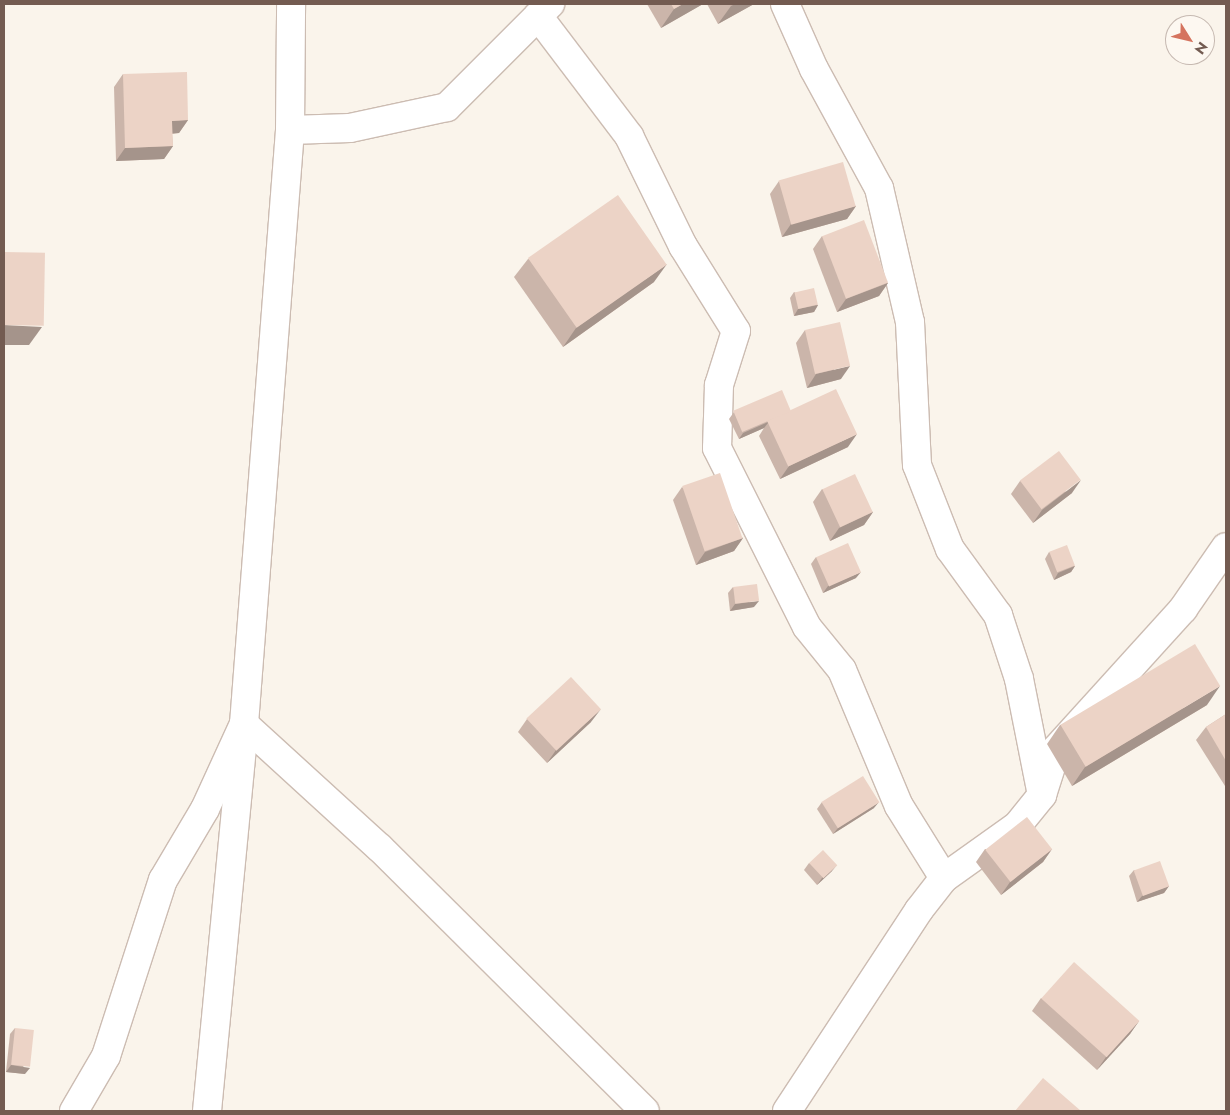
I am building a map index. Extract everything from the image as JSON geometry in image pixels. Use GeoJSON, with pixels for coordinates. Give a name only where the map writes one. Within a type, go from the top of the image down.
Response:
{"type":"FeatureCollection","features":[{"type":"Feature","properties":{"kind":"street"},"geometry":{"type":"LineString","coordinates":[[207,1111],[244,724],[290,130],[291,4]]}},
{"type":"Feature","properties":{"kind":"street"},"geometry":{"type":"LineString","coordinates":[[785,4],[814,69],[879,188],[910,322],[917,465],[950,549],[998,615],[1019,679],[1042,795]]}},
{"type":"Feature","properties":{"kind":"street"},"geometry":{"type":"LineString","coordinates":[[290,130],[350,128],[447,108],[544,10],[629,136],[683,246],[736,331],[719,385],[717,448],[807,627],[842,670],[899,806],[944,878]]}},
{"type":"Feature","properties":{"kind":"street"},"geometry":{"type":"LineString","coordinates":[[787,1111],[850,1010],[944,878],[1017,826],[1042,795],[1057,748],[1176,616],[1226,547]]}},
{"type":"Feature","properties":{"kind":"street"},"geometry":{"type":"LineString","coordinates":[[74,1111],[106,1056],[163,880],[205,809],[244,724]]}},
{"type":"Feature","properties":{"kind":"street"},"geometry":{"type":"LineString","coordinates":[[244,724],[380,848],[644,1111]]}},
{"type":"Feature","properties":{"kind":"building"},"geometry":{"type":"Polygon","coordinates":[[[671,4],[683,4],[674,9],[671,4]]]}},
{"type":"Feature","properties":{"kind":"building"},"geometry":{"type":"Polygon","coordinates":[[[187,72],[188,120],[172,121],[173,146],[125,148],[123,74],[187,72]]]}},
{"type":"Feature","properties":{"kind":"building"},"geometry":{"type":"Polygon","coordinates":[[[843,162],[856,206],[791,225],[779,180],[843,162]]]}},
{"type":"Feature","properties":{"kind":"building"},"geometry":{"type":"Polygon","coordinates":[[[618,195],[667,265],[577,328],[528,258],[618,195]]]}},
{"type":"Feature","properties":{"kind":"building"},"geometry":{"type":"Polygon","coordinates":[[[864,220],[888,283],[846,299],[822,236],[864,220]]]}},
{"type":"Feature","properties":{"kind":"building"},"geometry":{"type":"Polygon","coordinates":[[[4,252],[45,253],[44,326],[4,325],[4,252]]]}},
{"type":"Feature","properties":{"kind":"building"},"geometry":{"type":"Polygon","coordinates":[[[814,288],[818,305],[798,309],[795,292],[814,288]]]}},
{"type":"Feature","properties":{"kind":"building"},"geometry":{"type":"Polygon","coordinates":[[[840,322],[850,366],[815,374],[805,330],[840,322]]]}},
{"type":"Feature","properties":{"kind":"building"},"geometry":{"type":"Polygon","coordinates":[[[836,389],[857,434],[788,466],[767,421],[836,389]]]}},
{"type":"Feature","properties":{"kind":"building"},"geometry":{"type":"Polygon","coordinates":[[[782,390],[791,411],[742,432],[733,411],[782,390]]]}},
{"type":"Feature","properties":{"kind":"building"},"geometry":{"type":"Polygon","coordinates":[[[1059,451],[1081,480],[1042,509],[1020,480],[1059,451]]]}},
{"type":"Feature","properties":{"kind":"building"},"geometry":{"type":"Polygon","coordinates":[[[720,473],[742,538],[705,551],[682,486],[720,473]]]}},
{"type":"Feature","properties":{"kind":"building"},"geometry":{"type":"Polygon","coordinates":[[[855,474],[873,512],[840,527],[822,489],[855,474]]]}},
{"type":"Feature","properties":{"kind":"building"},"geometry":{"type":"Polygon","coordinates":[[[848,543],[861,572],[829,586],[816,557],[848,543]]]}},
{"type":"Feature","properties":{"kind":"building"},"geometry":{"type":"Polygon","coordinates":[[[1067,545],[1075,566],[1057,572],[1049,552],[1067,545]]]}},
{"type":"Feature","properties":{"kind":"building"},"geometry":{"type":"Polygon","coordinates":[[[757,584],[759,601],[735,604],[733,587],[757,584]]]}},
{"type":"Feature","properties":{"kind":"building"},"geometry":{"type":"Polygon","coordinates":[[[1195,644],[1220,686],[1086,767],[1060,725],[1195,644]]]}},
{"type":"Feature","properties":{"kind":"building"},"geometry":{"type":"Polygon","coordinates":[[[571,677],[601,709],[556,751],[526,719],[571,677]]]}},
{"type":"Feature","properties":{"kind":"building"},"geometry":{"type":"Polygon","coordinates":[[[1226,714],[1226,761],[1206,727],[1226,714]]]}},
{"type":"Feature","properties":{"kind":"building"},"geometry":{"type":"Polygon","coordinates":[[[863,776],[879,802],[838,828],[821,802],[863,776]]]}},
{"type":"Feature","properties":{"kind":"building"},"geometry":{"type":"Polygon","coordinates":[[[1027,817],[1052,849],[1010,882],[985,850],[1027,817]]]}},
{"type":"Feature","properties":{"kind":"building"},"geometry":{"type":"Polygon","coordinates":[[[823,850],[837,865],[823,878],[809,863],[823,850]]]}},
{"type":"Feature","properties":{"kind":"building"},"geometry":{"type":"Polygon","coordinates":[[[1160,861],[1169,886],[1143,896],[1134,871],[1160,861]]]}},
{"type":"Feature","properties":{"kind":"building"},"geometry":{"type":"Polygon","coordinates":[[[1074,962],[1139,1021],[1107,1057],[1041,998],[1074,962]]]}},
{"type":"Feature","properties":{"kind":"building"},"geometry":{"type":"Polygon","coordinates":[[[15,1028],[34,1030],[30,1067],[11,1065],[15,1028]]]}},
{"type":"Feature","properties":{"kind":"building"},"geometry":{"type":"Polygon","coordinates":[[[1043,1078],[1081,1111],[1015,1111],[1043,1078]]]}}]}
